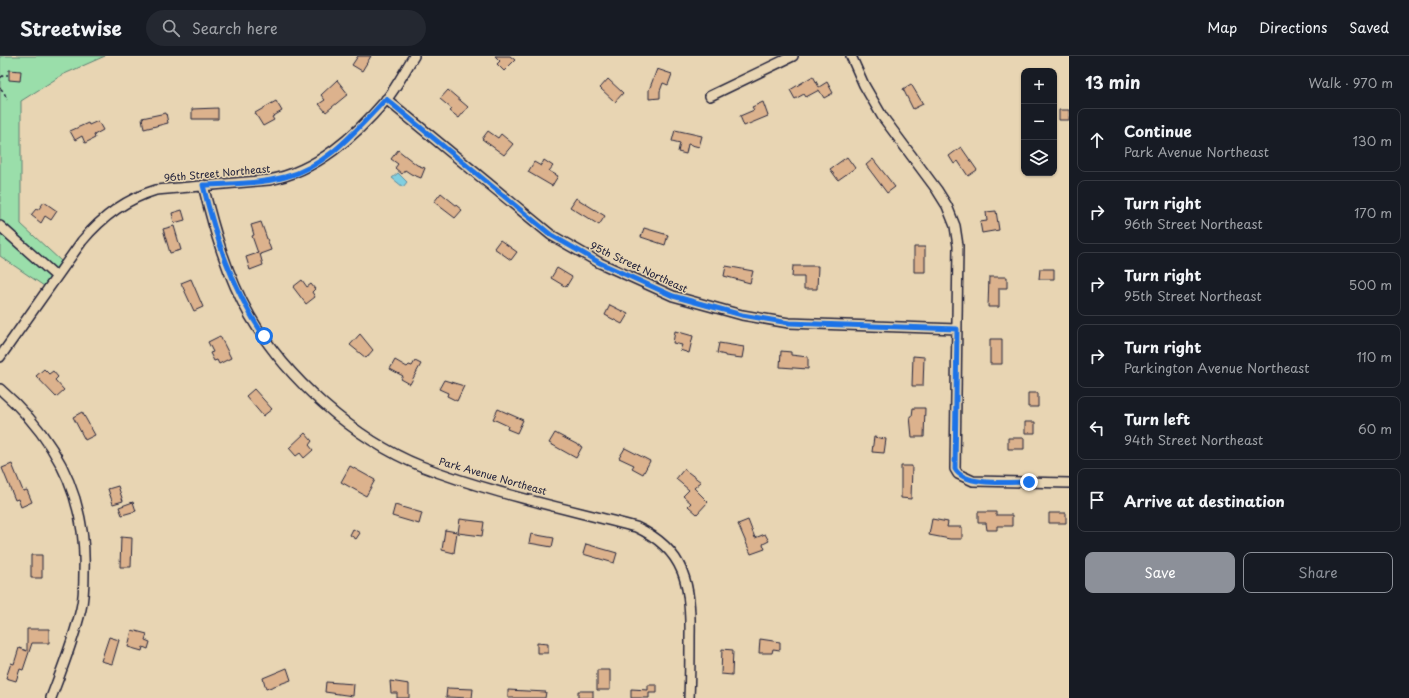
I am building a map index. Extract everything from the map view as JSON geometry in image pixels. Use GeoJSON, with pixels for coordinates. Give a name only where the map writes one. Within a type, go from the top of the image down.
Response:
{"type":"FeatureCollection","features":[{"type":"Feature","properties":{"kind":"street","name":"96th Street Northeast"},"geometry":{"type":"LineString","coordinates":[[0,357],[56,276],[96,225],[114,209],[143,194],[156,190],[269,180],[287,177],[312,165],[338,147],[386,99],[414,56]]}},
{"type":"Feature","properties":{"kind":"street"},"geometry":{"type":"LineString","coordinates":[[710,96],[793,56]]}},
{"type":"Feature","properties":{"kind":"street"},"geometry":{"type":"LineString","coordinates":[[851,56],[864,85],[882,116],[937,190],[955,226],[958,246],[954,461],[958,474],[973,481],[1069,483]]}},
{"type":"Feature","properties":{"kind":"street","name":"95th Street Northeast"},"geometry":{"type":"LineString","coordinates":[[386,99],[551,235],[600,263],[673,296],[742,315],[789,323],[957,329]]}},
{"type":"Feature","properties":{"kind":"street","name":"Park Avenue Northeast"},"geometry":{"type":"LineString","coordinates":[[203,185],[212,220],[226,263],[250,316],[265,338],[301,381],[330,410],[384,447],[420,465],[476,485],[636,527],[651,534],[664,543],[681,568],[687,583],[690,621],[689,698]]}},
{"type":"Feature","properties":{"kind":"street"},"geometry":{"type":"LineString","coordinates":[[0,226],[56,276]]}},
{"type":"Feature","properties":{"kind":"street"},"geometry":{"type":"LineString","coordinates":[[0,388],[24,410],[49,442],[66,474],[81,524],[85,561],[82,607],[76,629],[51,698]]}},
{"type":"Feature","properties":{"kind":"path"},"geometry":{"type":"LineString","coordinates":[[0,78],[4,75],[8,75]]}},
{"type":"Feature","properties":{"kind":"path"},"geometry":{"type":"LineString","coordinates":[[0,88],[4,92],[7,100]]}},
{"type":"Feature","properties":{"kind":"green space"},"geometry":{"type":"Polygon","coordinates":[[[0,56],[105,56],[62,75],[21,101],[21,224],[61,261],[44,286],[0,256],[0,56]]]}},
{"type":"Feature","properties":{"kind":"water"},"geometry":{"type":"Polygon","coordinates":[[[398,173],[407,182],[403,187],[392,178],[398,173]]]}},
{"type":"Feature","properties":{"kind":"building"},"geometry":{"type":"Polygon","coordinates":[[[358,56],[371,56],[362,71],[352,65],[358,56]]]}},
{"type":"Feature","properties":{"kind":"building"},"geometry":{"type":"Polygon","coordinates":[[[495,56],[510,56],[515,60],[504,71],[497,64],[500,61],[495,56]]]}},
{"type":"Feature","properties":{"kind":"building"},"geometry":{"type":"Polygon","coordinates":[[[657,69],[672,74],[668,85],[663,83],[660,91],[660,98],[649,99],[649,90],[657,69]]]}},
{"type":"Feature","properties":{"kind":"building"},"geometry":{"type":"Polygon","coordinates":[[[9,70],[21,71],[20,81],[9,80],[9,70]]]}},
{"type":"Feature","properties":{"kind":"building"},"geometry":{"type":"Polygon","coordinates":[[[813,76],[819,87],[827,82],[833,93],[824,98],[819,90],[806,97],[804,94],[795,99],[790,90],[813,76]]]}},
{"type":"Feature","properties":{"kind":"building"},"geometry":{"type":"Polygon","coordinates":[[[608,79],[623,93],[615,102],[600,88],[608,79]]]}},
{"type":"Feature","properties":{"kind":"building"},"geometry":{"type":"Polygon","coordinates":[[[337,80],[348,94],[326,112],[319,104],[325,100],[321,95],[337,80]]]}},
{"type":"Feature","properties":{"kind":"building"},"geometry":{"type":"Polygon","coordinates":[[[911,84],[923,104],[913,109],[903,89],[911,84]]]}},
{"type":"Feature","properties":{"kind":"building"},"geometry":{"type":"Polygon","coordinates":[[[448,90],[468,107],[459,118],[450,111],[452,109],[440,99],[448,90]]]}},
{"type":"Feature","properties":{"kind":"building"},"geometry":{"type":"Polygon","coordinates":[[[276,101],[282,111],[272,117],[274,120],[263,126],[255,113],[276,101]]]}},
{"type":"Feature","properties":{"kind":"building"},"geometry":{"type":"Polygon","coordinates":[[[763,102],[768,116],[744,126],[740,116],[754,110],[752,107],[763,102]]]}},
{"type":"Feature","properties":{"kind":"building"},"geometry":{"type":"Polygon","coordinates":[[[218,108],[218,119],[192,119],[192,109],[218,108]]]}},
{"type":"Feature","properties":{"kind":"building"},"geometry":{"type":"Polygon","coordinates":[[[1059,110],[1069,110],[1069,120],[1059,120],[1059,110]]]}},
{"type":"Feature","properties":{"kind":"building"},"geometry":{"type":"Polygon","coordinates":[[[166,113],[168,123],[144,129],[142,118],[166,113]]]}},
{"type":"Feature","properties":{"kind":"building"},"geometry":{"type":"Polygon","coordinates":[[[98,121],[103,130],[94,135],[95,138],[85,143],[82,136],[75,140],[70,131],[88,123],[89,125],[98,121]]]}},
{"type":"Feature","properties":{"kind":"building"},"geometry":{"type":"Polygon","coordinates":[[[675,130],[702,136],[699,147],[688,144],[686,154],[678,152],[680,143],[672,141],[675,130]]]}},
{"type":"Feature","properties":{"kind":"building"},"geometry":{"type":"Polygon","coordinates":[[[488,131],[498,138],[501,134],[513,144],[504,155],[482,139],[488,131]]]}},
{"type":"Feature","properties":{"kind":"building"},"geometry":{"type":"Polygon","coordinates":[[[961,147],[977,170],[968,176],[958,161],[954,164],[949,156],[961,147]]]}},
{"type":"Feature","properties":{"kind":"building"},"geometry":{"type":"Polygon","coordinates":[[[398,150],[417,165],[425,168],[421,178],[405,170],[402,174],[395,168],[398,164],[391,159],[398,150]]]}},
{"type":"Feature","properties":{"kind":"building"},"geometry":{"type":"Polygon","coordinates":[[[847,157],[855,168],[838,180],[830,169],[847,157]]]}},
{"type":"Feature","properties":{"kind":"building"},"geometry":{"type":"Polygon","coordinates":[[[873,159],[895,187],[887,193],[866,165],[873,159]]]}},
{"type":"Feature","properties":{"kind":"building"},"geometry":{"type":"Polygon","coordinates":[[[544,160],[553,166],[549,171],[558,176],[552,186],[528,172],[534,162],[541,166],[544,160]]]}},
{"type":"Feature","properties":{"kind":"building"},"geometry":{"type":"Polygon","coordinates":[[[441,193],[462,210],[455,218],[434,202],[441,193]]]}},
{"type":"Feature","properties":{"kind":"building"},"geometry":{"type":"Polygon","coordinates":[[[576,198],[605,216],[599,225],[570,207],[576,198]]]}},
{"type":"Feature","properties":{"kind":"building"},"geometry":{"type":"Polygon","coordinates":[[[44,202],[57,211],[51,220],[45,216],[41,223],[31,215],[36,209],[38,210],[44,202]]]}},
{"type":"Feature","properties":{"kind":"building"},"geometry":{"type":"Polygon","coordinates":[[[182,210],[185,220],[174,223],[172,213],[182,210]]]}},
{"type":"Feature","properties":{"kind":"building"},"geometry":{"type":"Polygon","coordinates":[[[996,211],[999,230],[982,233],[980,222],[987,221],[986,212],[996,211]]]}},
{"type":"Feature","properties":{"kind":"building"},"geometry":{"type":"Polygon","coordinates":[[[261,222],[271,250],[260,254],[263,265],[250,270],[246,257],[258,253],[252,236],[254,235],[251,225],[261,222]]]}},
{"type":"Feature","properties":{"kind":"building"},"geometry":{"type":"Polygon","coordinates":[[[174,226],[181,250],[170,253],[163,229],[174,226]]]}},
{"type":"Feature","properties":{"kind":"building"},"geometry":{"type":"Polygon","coordinates":[[[644,228],[668,235],[665,245],[641,237],[644,228]]]}},
{"type":"Feature","properties":{"kind":"building"},"geometry":{"type":"Polygon","coordinates":[[[500,240],[517,252],[511,260],[494,248],[500,240]]]}},
{"type":"Feature","properties":{"kind":"building"},"geometry":{"type":"Polygon","coordinates":[[[914,247],[925,247],[925,272],[914,272],[914,247]]]}},
{"type":"Feature","properties":{"kind":"building"},"geometry":{"type":"Polygon","coordinates":[[[726,266],[753,271],[750,283],[724,276],[726,266]]]}},
{"type":"Feature","properties":{"kind":"building"},"geometry":{"type":"Polygon","coordinates":[[[793,266],[818,266],[817,289],[804,289],[804,277],[792,277],[793,266]]]}},
{"type":"Feature","properties":{"kind":"building"},"geometry":{"type":"Polygon","coordinates":[[[557,268],[572,277],[566,287],[551,278],[557,268]]]}},
{"type":"Feature","properties":{"kind":"building"},"geometry":{"type":"Polygon","coordinates":[[[1040,269],[1054,269],[1054,279],[1039,279],[1040,269]]]}},
{"type":"Feature","properties":{"kind":"building"},"geometry":{"type":"Polygon","coordinates":[[[989,277],[1007,277],[1007,288],[999,288],[999,307],[988,307],[989,277]]]}},
{"type":"Feature","properties":{"kind":"building"},"geometry":{"type":"Polygon","coordinates":[[[191,279],[203,307],[194,311],[181,283],[191,279]]]}},
{"type":"Feature","properties":{"kind":"building"},"geometry":{"type":"Polygon","coordinates":[[[302,280],[307,287],[311,284],[315,289],[312,292],[315,297],[306,304],[293,287],[302,280]]]}},
{"type":"Feature","properties":{"kind":"building"},"geometry":{"type":"Polygon","coordinates":[[[610,305],[628,314],[622,324],[605,315],[610,305]]]}},
{"type":"Feature","properties":{"kind":"building"},"geometry":{"type":"Polygon","coordinates":[[[675,331],[693,336],[689,353],[680,350],[682,345],[673,343],[675,331]]]}},
{"type":"Feature","properties":{"kind":"building"},"geometry":{"type":"Polygon","coordinates":[[[360,334],[373,350],[366,358],[350,345],[360,334]]]}},
{"type":"Feature","properties":{"kind":"building"},"geometry":{"type":"Polygon","coordinates":[[[220,336],[231,358],[219,364],[217,360],[214,361],[210,353],[213,352],[208,342],[220,336]]]}},
{"type":"Feature","properties":{"kind":"building"},"geometry":{"type":"Polygon","coordinates":[[[990,339],[1002,339],[1002,364],[990,364],[990,339]]]}},
{"type":"Feature","properties":{"kind":"building"},"geometry":{"type":"Polygon","coordinates":[[[719,343],[744,347],[742,358],[725,356],[717,353],[719,343]]]}},
{"type":"Feature","properties":{"kind":"building"},"geometry":{"type":"Polygon","coordinates":[[[781,351],[791,352],[791,355],[808,357],[808,369],[780,367],[781,351]]]}},
{"type":"Feature","properties":{"kind":"building"},"geometry":{"type":"Polygon","coordinates":[[[913,356],[924,357],[923,386],[912,386],[913,356]]]}},
{"type":"Feature","properties":{"kind":"building"},"geometry":{"type":"Polygon","coordinates":[[[395,360],[407,367],[409,365],[412,366],[415,361],[421,364],[410,384],[401,379],[403,376],[390,369],[395,360]]]}},
{"type":"Feature","properties":{"kind":"building"},"geometry":{"type":"Polygon","coordinates":[[[44,369],[49,374],[53,371],[58,377],[55,380],[64,390],[56,397],[36,376],[44,369]]]}},
{"type":"Feature","properties":{"kind":"building"},"geometry":{"type":"Polygon","coordinates":[[[444,380],[464,386],[457,401],[447,396],[448,393],[439,389],[444,380]]]}},
{"type":"Feature","properties":{"kind":"building"},"geometry":{"type":"Polygon","coordinates":[[[254,389],[272,409],[263,416],[246,396],[254,389]]]}},
{"type":"Feature","properties":{"kind":"building"},"geometry":{"type":"Polygon","coordinates":[[[1028,393],[1038,393],[1038,407],[1028,407],[1028,393]]]}},
{"type":"Feature","properties":{"kind":"building"},"geometry":{"type":"Polygon","coordinates":[[[913,408],[925,408],[924,437],[912,437],[910,416],[912,416],[913,408]]]}},
{"type":"Feature","properties":{"kind":"building"},"geometry":{"type":"Polygon","coordinates":[[[498,409],[523,420],[517,433],[507,429],[508,426],[493,419],[498,409]]]}},
{"type":"Feature","properties":{"kind":"building"},"geometry":{"type":"Polygon","coordinates":[[[82,412],[95,435],[85,440],[73,417],[82,412]]]}},
{"type":"Feature","properties":{"kind":"building"},"geometry":{"type":"Polygon","coordinates":[[[1025,422],[1035,422],[1035,433],[1025,433],[1025,422]]]}},
{"type":"Feature","properties":{"kind":"building"},"geometry":{"type":"Polygon","coordinates":[[[305,433],[312,441],[309,445],[313,450],[304,458],[300,453],[296,456],[289,448],[305,433]]]}},
{"type":"Feature","properties":{"kind":"building"},"geometry":{"type":"Polygon","coordinates":[[[555,433],[582,447],[576,458],[549,443],[555,433]]]}},
{"type":"Feature","properties":{"kind":"building"},"geometry":{"type":"Polygon","coordinates":[[[874,437],[886,439],[884,453],[872,452],[874,437]]]}},
{"type":"Feature","properties":{"kind":"building"},"geometry":{"type":"Polygon","coordinates":[[[1008,438],[1024,438],[1024,449],[1008,449],[1008,438]]]}},
{"type":"Feature","properties":{"kind":"building"},"geometry":{"type":"Polygon","coordinates":[[[625,448],[650,461],[643,474],[632,468],[634,465],[619,458],[625,448]]]}},
{"type":"Feature","properties":{"kind":"building"},"geometry":{"type":"Polygon","coordinates":[[[12,464],[23,491],[27,490],[32,502],[21,507],[18,499],[15,500],[2,468],[12,464]]]}},
{"type":"Feature","properties":{"kind":"building"},"geometry":{"type":"Polygon","coordinates":[[[350,466],[375,480],[366,496],[341,482],[350,466]]]}},
{"type":"Feature","properties":{"kind":"building"},"geometry":{"type":"Polygon","coordinates":[[[901,466],[912,466],[911,499],[901,498],[901,466]]]}},
{"type":"Feature","properties":{"kind":"building"},"geometry":{"type":"Polygon","coordinates":[[[684,469],[701,482],[694,488],[708,502],[697,514],[688,506],[691,503],[683,496],[689,490],[676,479],[684,469]]]}},
{"type":"Feature","properties":{"kind":"building"},"geometry":{"type":"Polygon","coordinates":[[[118,486],[123,501],[113,504],[108,489],[118,486]]]}},
{"type":"Feature","properties":{"kind":"building"},"geometry":{"type":"Polygon","coordinates":[[[133,502],[136,511],[122,515],[119,507],[133,502]]]}},
{"type":"Feature","properties":{"kind":"building"},"geometry":{"type":"Polygon","coordinates":[[[395,505],[422,513],[419,524],[392,516],[395,505]]]}},
{"type":"Feature","properties":{"kind":"building"},"geometry":{"type":"Polygon","coordinates":[[[978,512],[996,512],[996,515],[1012,515],[1012,526],[997,526],[997,530],[987,530],[986,523],[978,523],[978,512]]]}},
{"type":"Feature","properties":{"kind":"building"},"geometry":{"type":"Polygon","coordinates":[[[1049,513],[1066,513],[1066,523],[1049,523],[1049,513]]]}},
{"type":"Feature","properties":{"kind":"building"},"geometry":{"type":"Polygon","coordinates":[[[460,519],[484,522],[482,536],[458,533],[460,519]]]}},
{"type":"Feature","properties":{"kind":"building"},"geometry":{"type":"Polygon","coordinates":[[[932,519],[948,522],[947,527],[962,527],[962,539],[950,539],[929,535],[932,519]]]}},
{"type":"Feature","properties":{"kind":"building"},"geometry":{"type":"Polygon","coordinates":[[[748,520],[755,538],[765,534],[769,541],[763,544],[765,549],[751,554],[738,524],[748,520]]]}},
{"type":"Feature","properties":{"kind":"building"},"geometry":{"type":"Polygon","coordinates":[[[353,529],[360,533],[356,539],[350,535],[353,529]]]}},
{"type":"Feature","properties":{"kind":"building"},"geometry":{"type":"Polygon","coordinates":[[[445,530],[457,532],[454,553],[442,550],[445,530]]]}},
{"type":"Feature","properties":{"kind":"building"},"geometry":{"type":"Polygon","coordinates":[[[531,534],[554,538],[552,547],[529,543],[531,534]]]}},
{"type":"Feature","properties":{"kind":"building"},"geometry":{"type":"Polygon","coordinates":[[[121,537],[132,538],[131,567],[120,567],[121,537]]]}},
{"type":"Feature","properties":{"kind":"building"},"geometry":{"type":"Polygon","coordinates":[[[586,544],[617,553],[614,563],[583,554],[586,544]]]}},
{"type":"Feature","properties":{"kind":"building"},"geometry":{"type":"Polygon","coordinates":[[[31,555],[42,555],[42,578],[31,578],[31,555]]]}},
{"type":"Feature","properties":{"kind":"building"},"geometry":{"type":"Polygon","coordinates":[[[27,629],[49,629],[49,643],[32,643],[23,670],[20,669],[16,681],[6,678],[11,663],[14,664],[19,648],[27,651],[27,629]]]}},
{"type":"Feature","properties":{"kind":"building"},"geometry":{"type":"Polygon","coordinates":[[[132,630],[147,634],[145,640],[150,642],[148,649],[143,647],[142,651],[128,647],[132,630]]]}},
{"type":"Feature","properties":{"kind":"building"},"geometry":{"type":"Polygon","coordinates":[[[109,637],[119,640],[112,664],[101,661],[109,637]]]}},
{"type":"Feature","properties":{"kind":"building"},"geometry":{"type":"Polygon","coordinates":[[[760,639],[780,642],[780,650],[773,649],[772,653],[759,653],[760,639]]]}},
{"type":"Feature","properties":{"kind":"building"},"geometry":{"type":"Polygon","coordinates":[[[537,643],[548,644],[548,653],[537,653],[537,643]]]}},
{"type":"Feature","properties":{"kind":"building"},"geometry":{"type":"Polygon","coordinates":[[[722,649],[733,650],[732,675],[721,674],[722,649]]]}},
{"type":"Feature","properties":{"kind":"building"},"geometry":{"type":"Polygon","coordinates":[[[287,668],[291,680],[266,689],[263,678],[287,668]]]}},
{"type":"Feature","properties":{"kind":"building"},"geometry":{"type":"Polygon","coordinates":[[[597,670],[610,670],[610,690],[597,690],[597,670]]]}},
{"type":"Feature","properties":{"kind":"building"},"geometry":{"type":"Polygon","coordinates":[[[390,681],[409,684],[409,698],[397,698],[397,693],[391,693],[390,681]]]}},
{"type":"Feature","properties":{"kind":"building"},"geometry":{"type":"Polygon","coordinates":[[[326,682],[354,684],[353,696],[325,692],[326,682]]]}},
{"type":"Feature","properties":{"kind":"building"},"geometry":{"type":"Polygon","coordinates":[[[648,685],[657,685],[657,693],[649,693],[649,698],[631,698],[631,689],[648,690],[648,685]]]}},
{"type":"Feature","properties":{"kind":"building"},"geometry":{"type":"Polygon","coordinates":[[[447,688],[473,689],[472,698],[446,697],[447,688]]]}},
{"type":"Feature","properties":{"kind":"building"},"geometry":{"type":"Polygon","coordinates":[[[508,690],[546,692],[545,698],[508,698],[508,690]]]}},
{"type":"Feature","properties":{"kind":"building"},"geometry":{"type":"Polygon","coordinates":[[[578,691],[593,691],[593,698],[578,698],[578,691]]]}},
{"type":"Feature","properties":{"kind":"route"},"geometry":{"type":"LineString","coordinates":[[264,336],[250,316],[226,263],[212,220],[203,185],[269,180],[287,177],[324,158],[338,147],[351,136],[386,99],[526,216],[551,235],[600,263],[673,296],[689,302],[742,315],[789,323],[957,329],[955,469],[958,474],[973,481],[1029,482]]}}]}
